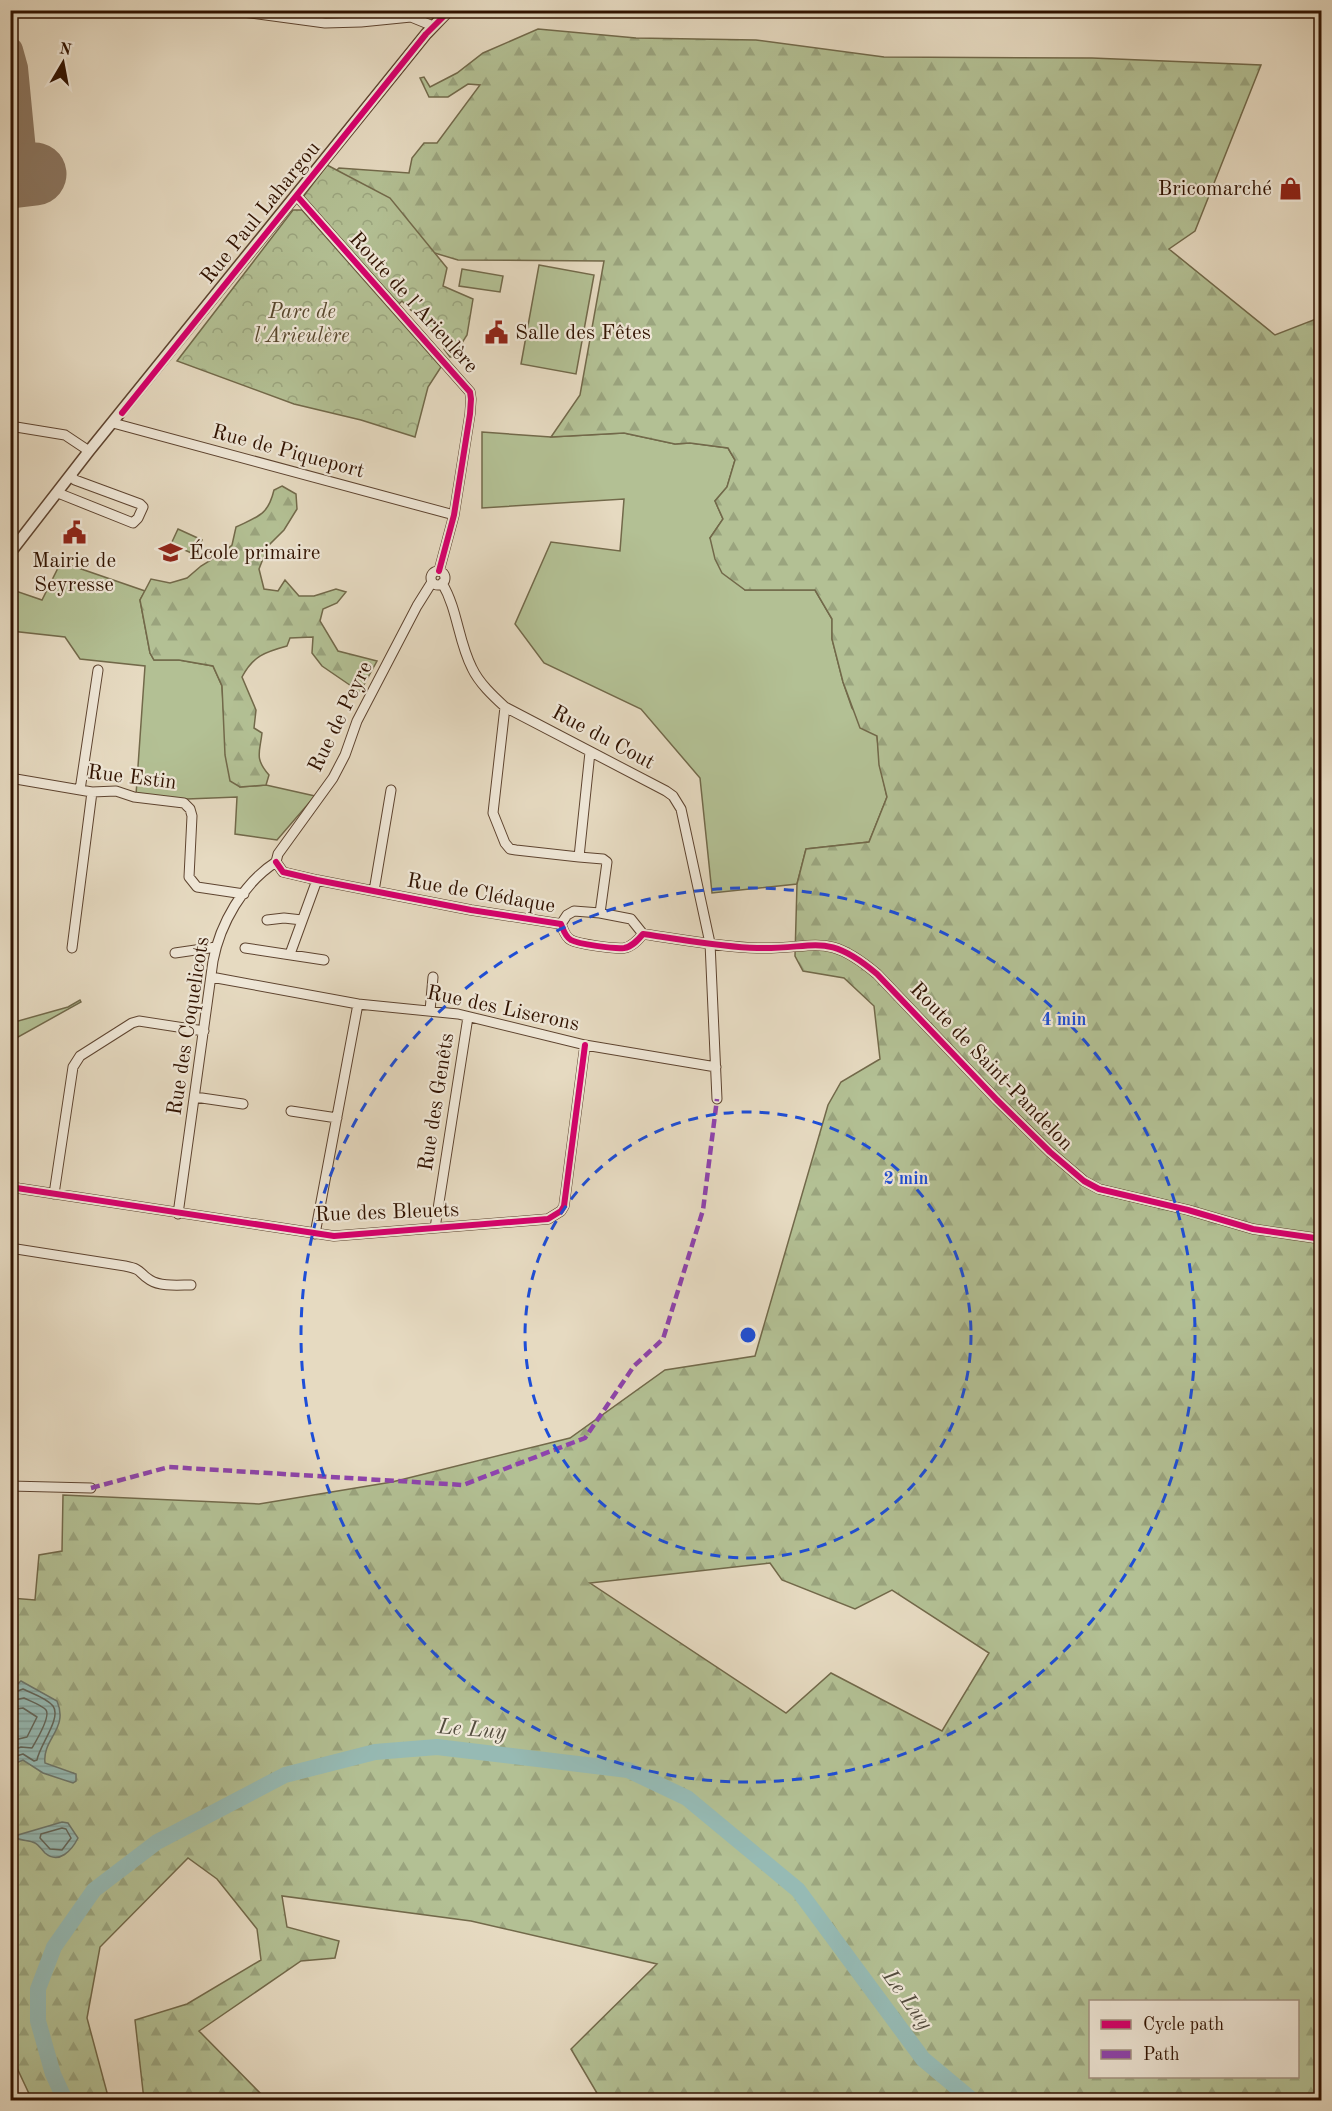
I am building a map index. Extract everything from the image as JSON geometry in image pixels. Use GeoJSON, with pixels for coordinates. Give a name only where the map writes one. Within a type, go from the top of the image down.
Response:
{"type":"FeatureCollection","features":[{"type":"Feature","properties":{"kind":"street"},"geometry":{"type":"LineString","coordinates":[[228,10],[325,23],[411,17],[430,30]]}},
{"type":"Feature","properties":{"kind":"street","name":"Rue Paul Lahargou"},"geometry":{"type":"LineString","coordinates":[[10,553],[89,451],[430,30],[449,10]]}},
{"type":"Feature","properties":{"kind":"street","name":"Route de l'Arieulère"},"geometry":{"type":"LineString","coordinates":[[297,196],[470,392],[470,414],[454,515]]}},
{"type":"Feature","properties":{"kind":"street","name":"Rue de Piqueport"},"geometry":{"type":"LineString","coordinates":[[113,423],[454,515]]}},
{"type":"Feature","properties":{"kind":"street"},"geometry":{"type":"LineString","coordinates":[[10,426],[65,435],[89,451]]}},
{"type":"Feature","properties":{"kind":"street"},"geometry":{"type":"LineString","coordinates":[[58,492],[133,524],[138,518],[143,507],[140,504],[75,480],[71,476]]}},
{"type":"Feature","properties":{"kind":"street","name":"Rue de Peyre"},"geometry":{"type":"LineString","coordinates":[[439,571],[454,515]]}},
{"type":"Feature","properties":{"kind":"street","name":"Rue de Peyre"},"geometry":{"type":"LineString","coordinates":[[276,862],[283,847],[333,778],[345,755],[357,721],[417,606],[432,582],[433,573],[439,571]]}},
{"type":"Feature","properties":{"kind":"street","name":"Rue de Peyre"},"geometry":{"type":"LineString","coordinates":[[439,571],[445,576],[442,583]]}},
{"type":"Feature","properties":{"kind":"street"},"geometry":{"type":"LineString","coordinates":[[432,582],[439,585],[442,583]]}},
{"type":"Feature","properties":{"kind":"street","name":"Rue du Cout"},"geometry":{"type":"LineString","coordinates":[[442,583],[450,597],[473,671],[506,707],[666,791],[679,802],[698,878],[710,943],[717,1099]]}},
{"type":"Feature","properties":{"kind":"street"},"geometry":{"type":"LineString","coordinates":[[80,790],[98,670]]}},
{"type":"Feature","properties":{"kind":"street"},"geometry":{"type":"LineString","coordinates":[[506,707],[493,813],[505,843],[510,849],[603,859],[608,862],[600,913]]}},
{"type":"Feature","properties":{"kind":"street"},"geometry":{"type":"LineString","coordinates":[[579,857],[590,752]]}},
{"type":"Feature","properties":{"kind":"street","name":"Rue Estin"},"geometry":{"type":"LineString","coordinates":[[10,778],[92,792],[116,791],[134,797],[184,803],[190,809],[192,816],[189,877],[197,887],[244,894]]}},
{"type":"Feature","properties":{"kind":"street"},"geometry":{"type":"LineString","coordinates":[[374,891],[392,790]]}},
{"type":"Feature","properties":{"kind":"street"},"geometry":{"type":"LineString","coordinates":[[72,948],[92,792]]}},
{"type":"Feature","properties":{"kind":"street","name":"Rue de Clédaque"},"geometry":{"type":"LineString","coordinates":[[276,862],[283,872],[317,880],[471,910],[561,924]]}},
{"type":"Feature","properties":{"kind":"street","name":"Rue des Coquelicots"},"geometry":{"type":"LineString","coordinates":[[178,1214],[216,947],[224,925],[244,894],[258,877],[276,862]]}},
{"type":"Feature","properties":{"kind":"street"},"geometry":{"type":"LineString","coordinates":[[290,954],[317,880]]}},
{"type":"Feature","properties":{"kind":"street","name":"Rue de Clédaque"},"geometry":{"type":"LineString","coordinates":[[561,924],[567,915],[574,911],[600,913],[631,919],[643,934],[710,943]]}},
{"type":"Feature","properties":{"kind":"street"},"geometry":{"type":"LineString","coordinates":[[267,920],[284,918],[302,920]]}},
{"type":"Feature","properties":{"kind":"street","name":"Rue de Clédaque"},"geometry":{"type":"LineString","coordinates":[[561,924],[570,940],[624,948],[632,945],[643,934]]}},
{"type":"Feature","properties":{"kind":"street","name":"Route de Saint-Pandelon"},"geometry":{"type":"LineString","coordinates":[[710,943],[757,948],[822,944],[850,954],[876,974],[1050,1152],[1084,1181],[1099,1189],[1253,1228],[1322,1239]]}},
{"type":"Feature","properties":{"kind":"street"},"geometry":{"type":"LineString","coordinates":[[175,953],[216,947]]}},
{"type":"Feature","properties":{"kind":"street"},"geometry":{"type":"LineString","coordinates":[[245,948],[324,960]]}},
{"type":"Feature","properties":{"kind":"street","name":"Rue des Liserons"},"geometry":{"type":"LineString","coordinates":[[211,977],[358,1004],[468,1017],[585,1045],[716,1067]]}},
{"type":"Feature","properties":{"kind":"street"},"geometry":{"type":"LineString","coordinates":[[430,1011],[433,977]]}},
{"type":"Feature","properties":{"kind":"street"},"geometry":{"type":"LineString","coordinates":[[315,1234],[358,1004]]}},
{"type":"Feature","properties":{"kind":"street","name":"Rue des Genêts"},"geometry":{"type":"LineString","coordinates":[[435,1228],[468,1017]]}},
{"type":"Feature","properties":{"kind":"street"},"geometry":{"type":"LineString","coordinates":[[54,1194],[73,1067],[80,1056],[132,1023],[139,1021],[204,1030]]}},
{"type":"Feature","properties":{"kind":"street","name":"Rue des Bleuets"},"geometry":{"type":"LineString","coordinates":[[10,1187],[334,1236],[548,1219],[561,1211],[564,1206],[585,1045]]}},
{"type":"Feature","properties":{"kind":"street"},"geometry":{"type":"LineString","coordinates":[[195,1097],[243,1104]]}},
{"type":"Feature","properties":{"kind":"street"},"geometry":{"type":"LineString","coordinates":[[291,1111],[337,1118]]}},
{"type":"Feature","properties":{"kind":"street"},"geometry":{"type":"LineString","coordinates":[[10,1248],[139,1269],[149,1280],[158,1284],[191,1285]]}},
{"type":"Feature","properties":{"kind":"street"},"geometry":{"type":"LineString","coordinates":[[10,1486],[91,1488]]}},
{"type":"Feature","properties":{"kind":"green space"},"geometry":{"type":"Polygon","coordinates":[[[538,29],[636,38],[756,40],[884,57],[1092,58],[1261,65],[1195,231],[1169,249],[1275,335],[1321,317],[1321,2100],[601,2100],[571,2049],[657,1964],[471,1921],[282,1896],[287,1927],[339,1941],[335,1958],[301,1961],[199,2031],[267,2100],[144,2100],[135,2020],[187,2004],[261,1960],[257,1929],[217,1879],[188,1858],[100,1947],[87,2018],[109,2100],[32,2100],[10,2053],[10,1661],[13,1655],[10,1654],[11,1598],[35,1600],[39,1555],[62,1551],[63,1495],[259,1504],[392,1482],[570,1438],[665,1370],[755,1356],[828,1105],[841,1082],[880,1059],[874,1006],[844,978],[803,971],[795,956],[797,884],[806,849],[869,842],[887,797],[879,765],[877,736],[860,728],[843,682],[832,639],[832,619],[815,590],[745,590],[722,573],[715,559],[710,538],[723,519],[715,501],[727,487],[735,460],[728,448],[690,443],[675,444],[624,433],[551,437],[580,395],[604,261],[458,260],[325,220],[308,197],[339,168],[409,173],[412,158],[424,143],[437,143],[480,85],[468,84],[448,97],[429,97],[420,78],[424,77],[430,87],[457,73],[483,53],[538,29]],[[770,1563],[590,1583],[786,1713],[831,1673],[942,1731],[989,1653],[892,1590],[855,1609],[782,1580],[770,1563]]]}},
{"type":"Feature","properties":{"kind":"green space","name":"Parc de l'Arieulère"},"geometry":{"type":"Polygon","coordinates":[[[327,165],[390,198],[447,268],[443,286],[473,299],[467,335],[453,357],[450,357],[444,349],[445,345],[402,301],[399,304],[303,197],[327,165]]]}},
{"type":"Feature","properties":{"kind":"green space","name":"Parc de l'Arieulère"},"geometry":{"type":"Polygon","coordinates":[[[293,210],[302,210],[441,367],[428,387],[415,437],[361,420],[294,404],[177,361],[293,210]]]}},
{"type":"Feature","properties":{"kind":"green space"},"geometry":{"type":"Polygon","coordinates":[[[539,265],[594,275],[576,374],[521,364],[539,265]]]}},
{"type":"Feature","properties":{"kind":"green space"},"geometry":{"type":"Polygon","coordinates":[[[462,269],[503,276],[500,292],[459,286],[462,269]]]}},
{"type":"Feature","properties":{"kind":"green space"},"geometry":{"type":"Polygon","coordinates":[[[482,432],[551,437],[624,433],[675,444],[690,443],[728,448],[735,460],[727,487],[715,501],[723,519],[710,538],[745,590],[815,590],[832,619],[832,639],[852,708],[877,736],[887,797],[869,842],[806,849],[797,884],[712,893],[700,778],[641,709],[544,663],[515,624],[551,542],[620,551],[624,499],[482,508],[482,432]]]}},
{"type":"Feature","properties":{"kind":"green space"},"geometry":{"type":"Polygon","coordinates":[[[282,486],[296,494],[297,509],[284,530],[268,546],[259,569],[264,589],[278,591],[285,580],[299,596],[314,596],[336,589],[346,592],[337,603],[323,609],[320,621],[338,651],[377,661],[360,692],[322,666],[312,653],[313,637],[290,638],[287,646],[266,653],[255,660],[242,677],[256,710],[254,728],[262,733],[259,750],[261,764],[269,775],[266,785],[240,787],[230,781],[225,755],[222,686],[213,666],[179,660],[154,660],[150,653],[140,600],[151,579],[170,583],[187,578],[224,552],[232,545],[236,527],[261,514],[269,505],[274,490],[282,486]]]}},
{"type":"Feature","properties":{"kind":"green space"},"geometry":{"type":"Polygon","coordinates":[[[178,529],[202,540],[196,555],[171,544],[178,529]]]}},
{"type":"Feature","properties":{"kind":"green space"},"geometry":{"type":"Polygon","coordinates":[[[61,562],[145,591],[140,600],[150,653],[154,660],[179,660],[213,666],[222,686],[224,718],[240,787],[266,785],[315,796],[277,840],[235,834],[237,797],[187,799],[136,795],[145,666],[80,659],[65,637],[11,631],[10,589],[42,600],[61,562]]]}},
{"type":"Feature","properties":{"kind":"green space"},"geometry":{"type":"Polygon","coordinates":[[[80,1000],[81,1002],[11,1041],[11,1023],[68,1007],[80,1000]]]}},
{"type":"Feature","properties":{"kind":"water"},"geometry":{"type":"Polygon","coordinates":[[[21,1681],[57,1701],[60,1719],[47,1747],[45,1763],[76,1774],[76,1781],[73,1783],[43,1773],[23,1760],[11,1765],[11,1690],[21,1681]]]}},
{"type":"Feature","properties":{"kind":"water"},"geometry":{"type":"Polygon","coordinates":[[[62,1822],[68,1823],[78,1838],[69,1851],[60,1857],[50,1856],[35,1843],[16,1838],[18,1835],[62,1822]]]}},
{"type":"Feature","properties":{"kind":"waterway","name":"Le Luy"},"geometry":{"type":"LineString","coordinates":[[65,2100],[53,2074],[38,2021],[38,1989],[54,1947],[94,1890],[157,1842],[285,1775],[375,1752],[437,1747],[628,1770],[687,1798],[798,1890],[923,2059],[972,2100]]}},
{"type":"Feature","properties":{"kind":"taxiway"},"geometry":{"type":"LineString","coordinates":[[10,50],[15,68],[24,161],[20,169],[10,175]]}},
{"type":"Feature","properties":{"kind":"runway"},"geometry":{"type":"LineString","coordinates":[[10,177],[35,174]]}},
{"type":"Feature","properties":{"kind":"marked path"},"geometry":{"type":"LineString","coordinates":[[91,1488],[169,1467],[463,1485],[585,1438],[634,1366],[663,1339],[703,1210],[717,1099]]}},
{"type":"Feature","properties":{"kind":"cycle path"},"geometry":{"type":"LineString","coordinates":[[122,413],[426,34],[448,12]]}},
{"type":"Feature","properties":{"kind":"cycle path"},"geometry":{"type":"LineString","coordinates":[[297,196],[470,392],[470,414],[454,515],[439,571]]}},
{"type":"Feature","properties":{"kind":"cycle path"},"geometry":{"type":"LineString","coordinates":[[276,862],[283,872],[317,880],[471,910],[561,924],[569,939],[596,946],[627,947],[635,943],[643,934],[743,947],[777,948],[819,945],[831,947],[859,960],[877,974],[997,1100],[1050,1152],[1084,1181],[1099,1189],[1188,1210],[1253,1229],[1322,1239]]}},
{"type":"Feature","properties":{"kind":"cycle path"},"geometry":{"type":"LineString","coordinates":[[10,1187],[334,1236],[548,1219],[561,1211],[564,1206],[585,1045]]}},
{"type":"Feature","properties":{"kind":"place","name":"Bricomarché"},"geometry":{"type":"Point","coordinates":[1290,189]}},
{"type":"Feature","properties":{"kind":"place","name":"Salle des Fêtes"},"geometry":{"type":"Point","coordinates":[497,333]}},
{"type":"Feature","properties":{"kind":"place","name":"Mairie de Seyresse"},"geometry":{"type":"Point","coordinates":[74,533]}},
{"type":"Feature","properties":{"kind":"place","name":"École primaire"},"geometry":{"type":"Point","coordinates":[171,553]}}]}
